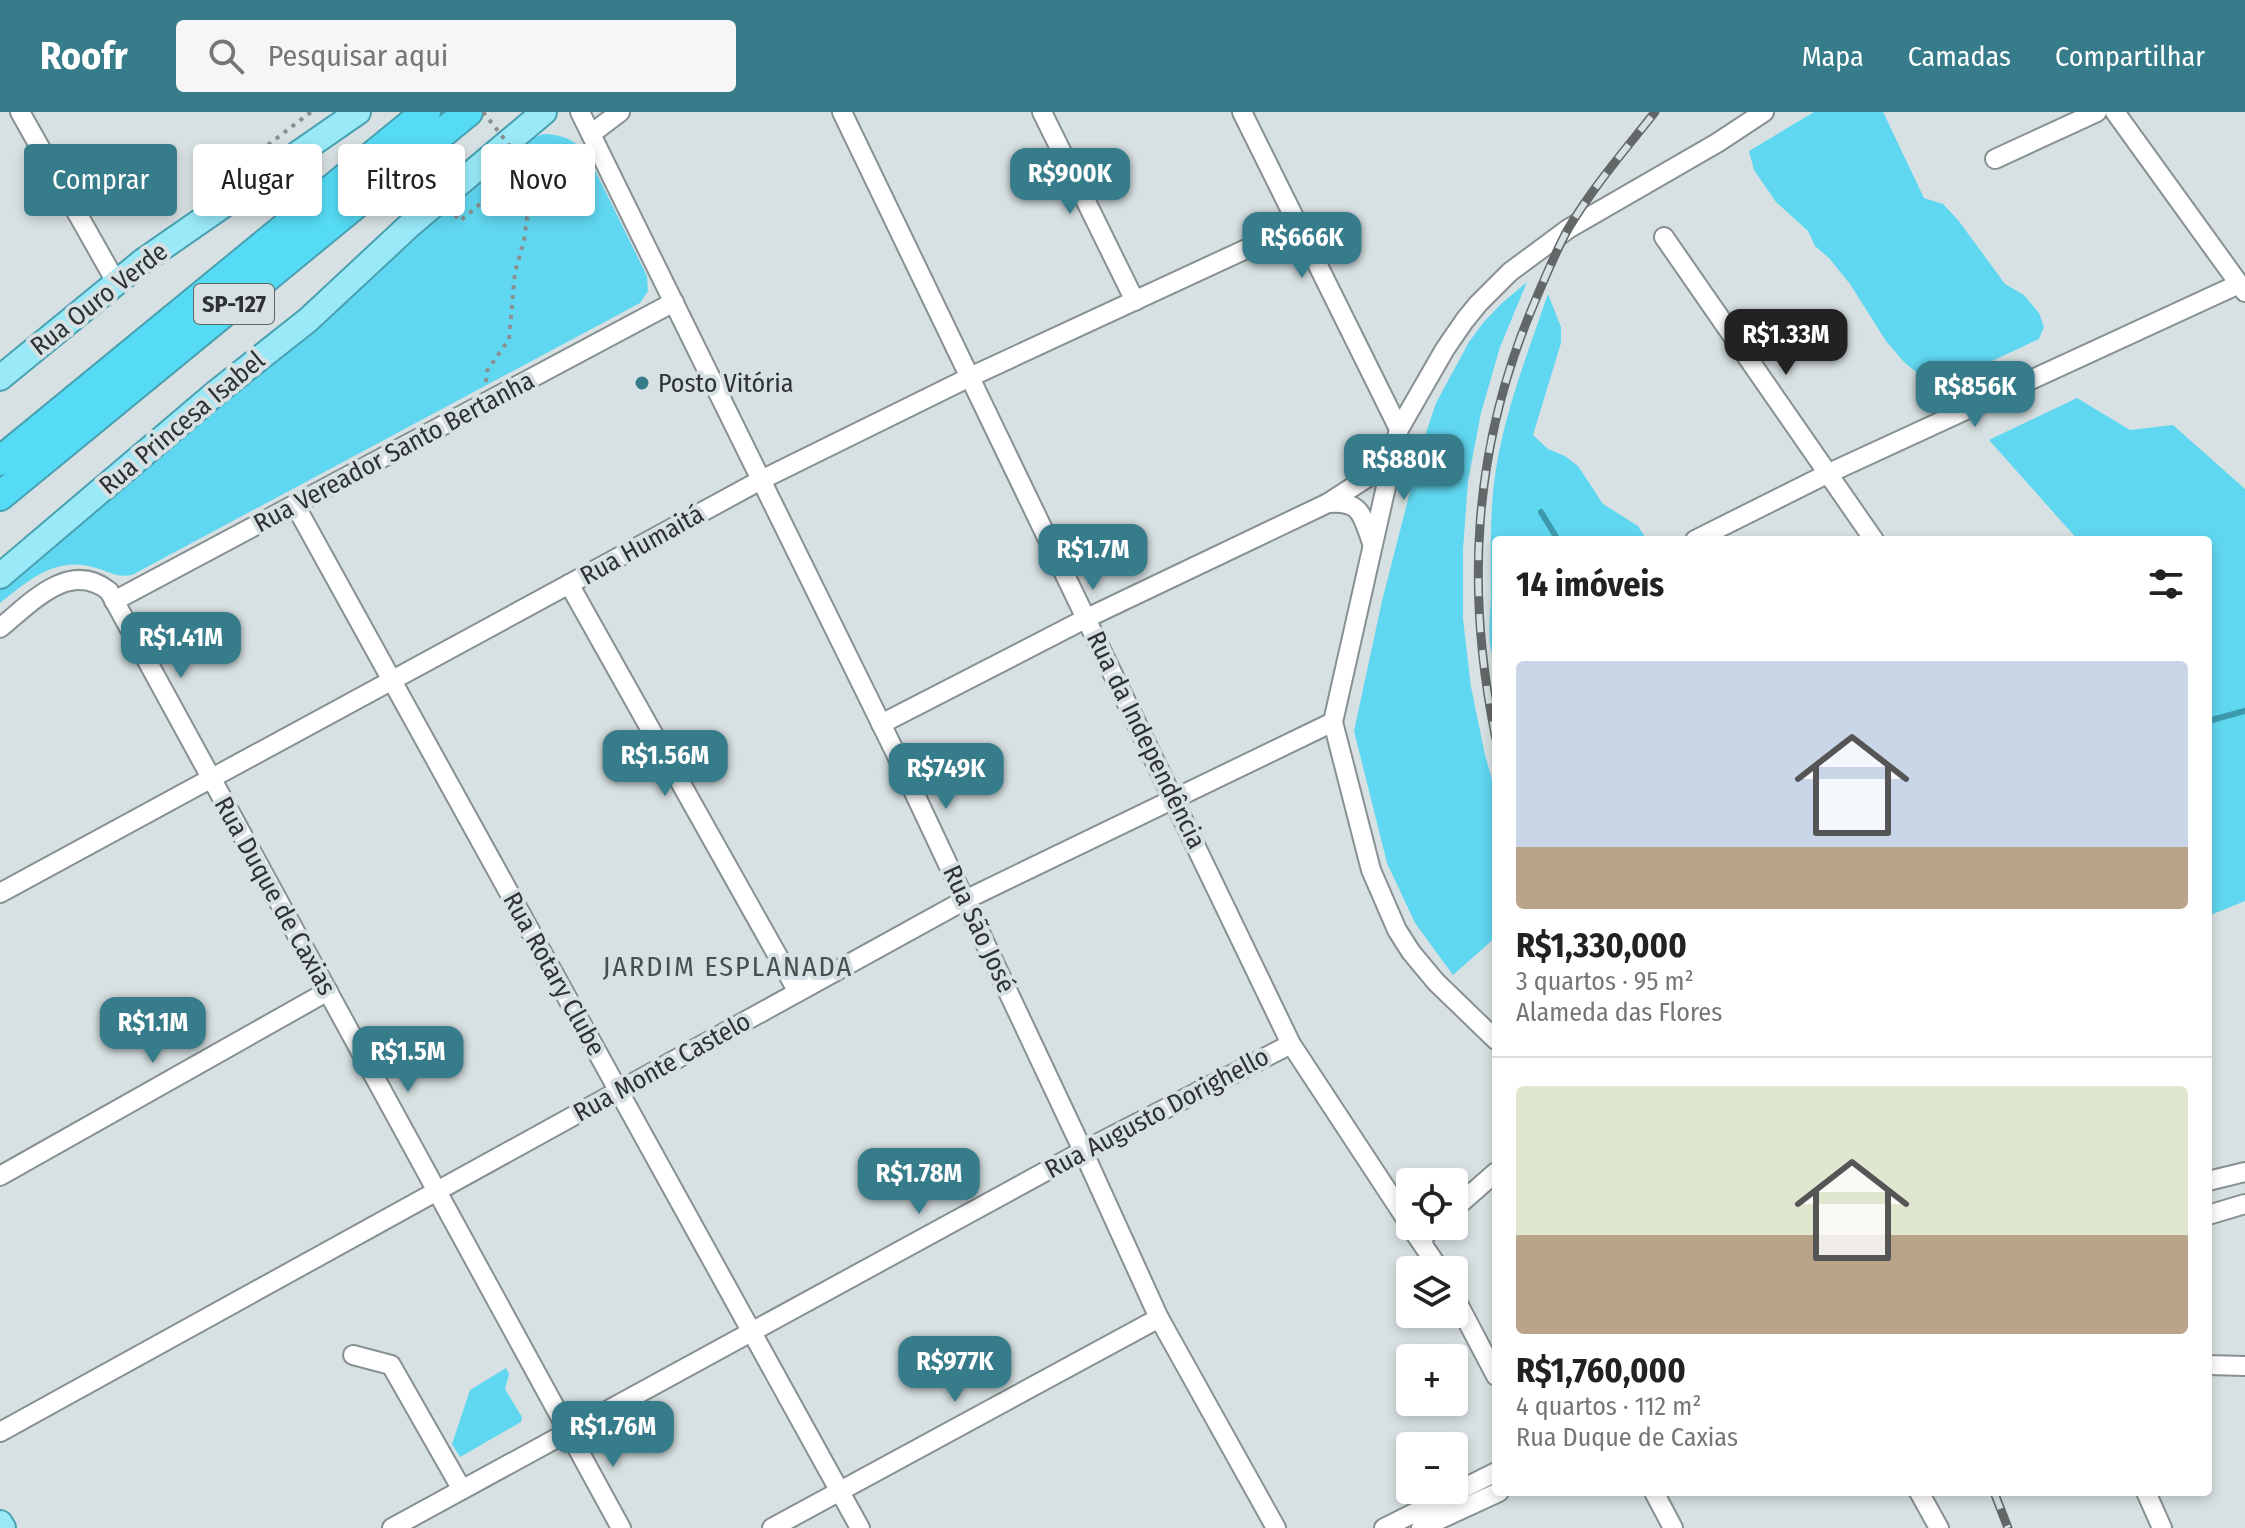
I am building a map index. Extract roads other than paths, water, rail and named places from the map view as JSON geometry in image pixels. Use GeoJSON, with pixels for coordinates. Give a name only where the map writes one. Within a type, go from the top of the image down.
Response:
{"type":"FeatureCollection","features":[{"type":"Feature","properties":{"kind":"highway","name":"SP-127"},"geometry":{"type":"LineString","coordinates":[[0,461],[426,112]]}},
{"type":"Feature","properties":{"kind":"highway","name":"SP-127"},"geometry":{"type":"LineString","coordinates":[[0,496],[468,112]]}},
{"type":"Feature","properties":{"kind":"main road","name":"Rua Ouro Verde"},"geometry":{"type":"LineString","coordinates":[[0,378],[116,282],[358,112]]}},
{"type":"Feature","properties":{"kind":"main road","name":"Rua Princesa Isabel"},"geometry":{"type":"LineString","coordinates":[[0,576],[217,392],[308,320],[411,224],[544,112]]}},
{"type":"Feature","properties":{"kind":"main road"},"geometry":{"type":"LineString","coordinates":[[0,1523],[3,1528]]}},
{"type":"Feature","properties":{"kind":"street"},"geometry":{"type":"LineString","coordinates":[[20,112],[116,282]]}},
{"type":"Feature","properties":{"kind":"street","name":"Rua São José"},"geometry":{"type":"LineString","coordinates":[[580,112],[881,724],[1159,1318],[1276,1528]]}},
{"type":"Feature","properties":{"kind":"street"},"geometry":{"type":"LineString","coordinates":[[595,141],[620,112]]}},
{"type":"Feature","properties":{"kind":"street","name":"Rua da Independência"},"geometry":{"type":"LineString","coordinates":[[842,112],[1291,1044],[1396,1204]]}},
{"type":"Feature","properties":{"kind":"street"},"geometry":{"type":"LineString","coordinates":[[1042,112],[1135,301]]}},
{"type":"Feature","properties":{"kind":"street"},"geometry":{"type":"LineString","coordinates":[[1242,112],[1397,434],[1333,722],[1371,870],[1397,930],[1411,952],[1436,982],[1492,1036]]}},
{"type":"Feature","properties":{"kind":"street"},"geometry":{"type":"LineString","coordinates":[[881,724],[1087,618],[1328,503],[1365,479],[1397,434],[1465,320],[1510,272],[1568,229],[1717,143],[1764,112]]}},
{"type":"Feature","properties":{"kind":"street"},"geometry":{"type":"LineString","coordinates":[[1995,159],[2097,112]]}},
{"type":"Feature","properties":{"kind":"street"},"geometry":{"type":"LineString","coordinates":[[1703,536],[1827,474],[2242,288],[2115,112]]}},
{"type":"Feature","properties":{"kind":"street","name":"Rua Humaitá"},"geometry":{"type":"LineString","coordinates":[[0,893],[761,480],[970,377],[1298,225]]}},
{"type":"Feature","properties":{"kind":"street"},"geometry":{"type":"LineString","coordinates":[[1664,237],[1871,536]]}},
{"type":"Feature","properties":{"kind":"street","name":"Rua Vereador Santo Bertanha"},"geometry":{"type":"LineString","coordinates":[[114,601],[674,302]]}},
{"type":"Feature","properties":{"kind":"street"},"geometry":{"type":"LineString","coordinates":[[1328,503],[1345,502],[1355,507],[1363,517],[1373,545]]}},
{"type":"Feature","properties":{"kind":"street","name":"Rua Rotary Clube"},"geometry":{"type":"LineString","coordinates":[[295,505],[860,1528]]}},
{"type":"Feature","properties":{"kind":"street"},"geometry":{"type":"LineString","coordinates":[[0,628],[62,582],[90,581],[109,591],[114,601]]}},
{"type":"Feature","properties":{"kind":"street"},"geometry":{"type":"LineString","coordinates":[[569,584],[798,992]]}},
{"type":"Feature","properties":{"kind":"street","name":"Rua Duque de Caxias"},"geometry":{"type":"LineString","coordinates":[[114,601],[621,1528]]}},
{"type":"Feature","properties":{"kind":"street","name":"Rua Monte Castelo"},"geometry":{"type":"LineString","coordinates":[[0,1432],[965,900],[1333,722]]}},
{"type":"Feature","properties":{"kind":"street"},"geometry":{"type":"LineString","coordinates":[[0,1176],[328,991]]}},
{"type":"Feature","properties":{"kind":"street"},"geometry":{"type":"LineString","coordinates":[[1478,1021],[1492,1029]]}},
{"type":"Feature","properties":{"kind":"street","name":"Rua Augusto Dorighello"},"geometry":{"type":"LineString","coordinates":[[392,1528],[1083,1151],[1291,1044]]}},
{"type":"Feature","properties":{"kind":"street"},"geometry":{"type":"LineString","coordinates":[[2212,1180],[2245,1172]]}},
{"type":"Feature","properties":{"kind":"street"},"geometry":{"type":"LineString","coordinates":[[1468,1197],[1492,1176]]}},
{"type":"Feature","properties":{"kind":"street"},"geometry":{"type":"LineString","coordinates":[[2212,1214],[2245,1204]]}},
{"type":"Feature","properties":{"kind":"street"},"geometry":{"type":"LineString","coordinates":[[772,1528],[1159,1318]]}},
{"type":"Feature","properties":{"kind":"street"},"geometry":{"type":"LineString","coordinates":[[1468,1323],[1492,1368]]}},
{"type":"Feature","properties":{"kind":"street"},"geometry":{"type":"LineString","coordinates":[[353,1355],[391,1365],[461,1488]]}},
{"type":"Feature","properties":{"kind":"street"},"geometry":{"type":"LineString","coordinates":[[2212,1365],[2245,1366]]}},
{"type":"Feature","properties":{"kind":"street"},"geometry":{"type":"LineString","coordinates":[[1384,1528],[1492,1474]]}},
{"type":"Feature","properties":{"kind":"street"},"geometry":{"type":"LineString","coordinates":[[1421,1528],[1492,1495]]}},
{"type":"Feature","properties":{"kind":"street"},"geometry":{"type":"LineString","coordinates":[[1656,1496],[1673,1528]]}},
{"type":"Feature","properties":{"kind":"street"},"geometry":{"type":"LineString","coordinates":[[1921,1496],[1939,1528]]}},
{"type":"Feature","properties":{"kind":"street"},"geometry":{"type":"LineString","coordinates":[[2148,1496],[2150,1528]]}},
{"type":"Feature","properties":{"kind":"street"},"geometry":{"type":"LineString","coordinates":[[2148,1496],[2162,1528]]}},
{"type":"Feature","properties":{"kind":"waterway"},"geometry":{"type":"LineString","coordinates":[[1541,512],[1556,536]]}},
{"type":"Feature","properties":{"kind":"waterway"},"geometry":{"type":"LineString","coordinates":[[2212,720],[2245,711]]}},
{"type":"Feature","properties":{"kind":"railway"},"geometry":{"type":"LineString","coordinates":[[1492,717],[1480,628],[1478,574],[1480,520],[1498,412],[1533,306],[1568,229],[1655,112]]}},
{"type":"Feature","properties":{"kind":"railway"},"geometry":{"type":"LineString","coordinates":[[1996,1496],[2008,1528]]}},
{"type":"Feature","properties":{"kind":"place","name":"Posto Vitória"},"geometry":{"type":"Point","coordinates":[642,383]}},
{"type":"Feature","properties":{"kind":"district","name":"JARDIM ESPLANADA"},"geometry":{"type":"Point","coordinates":[728,966]}}]}
